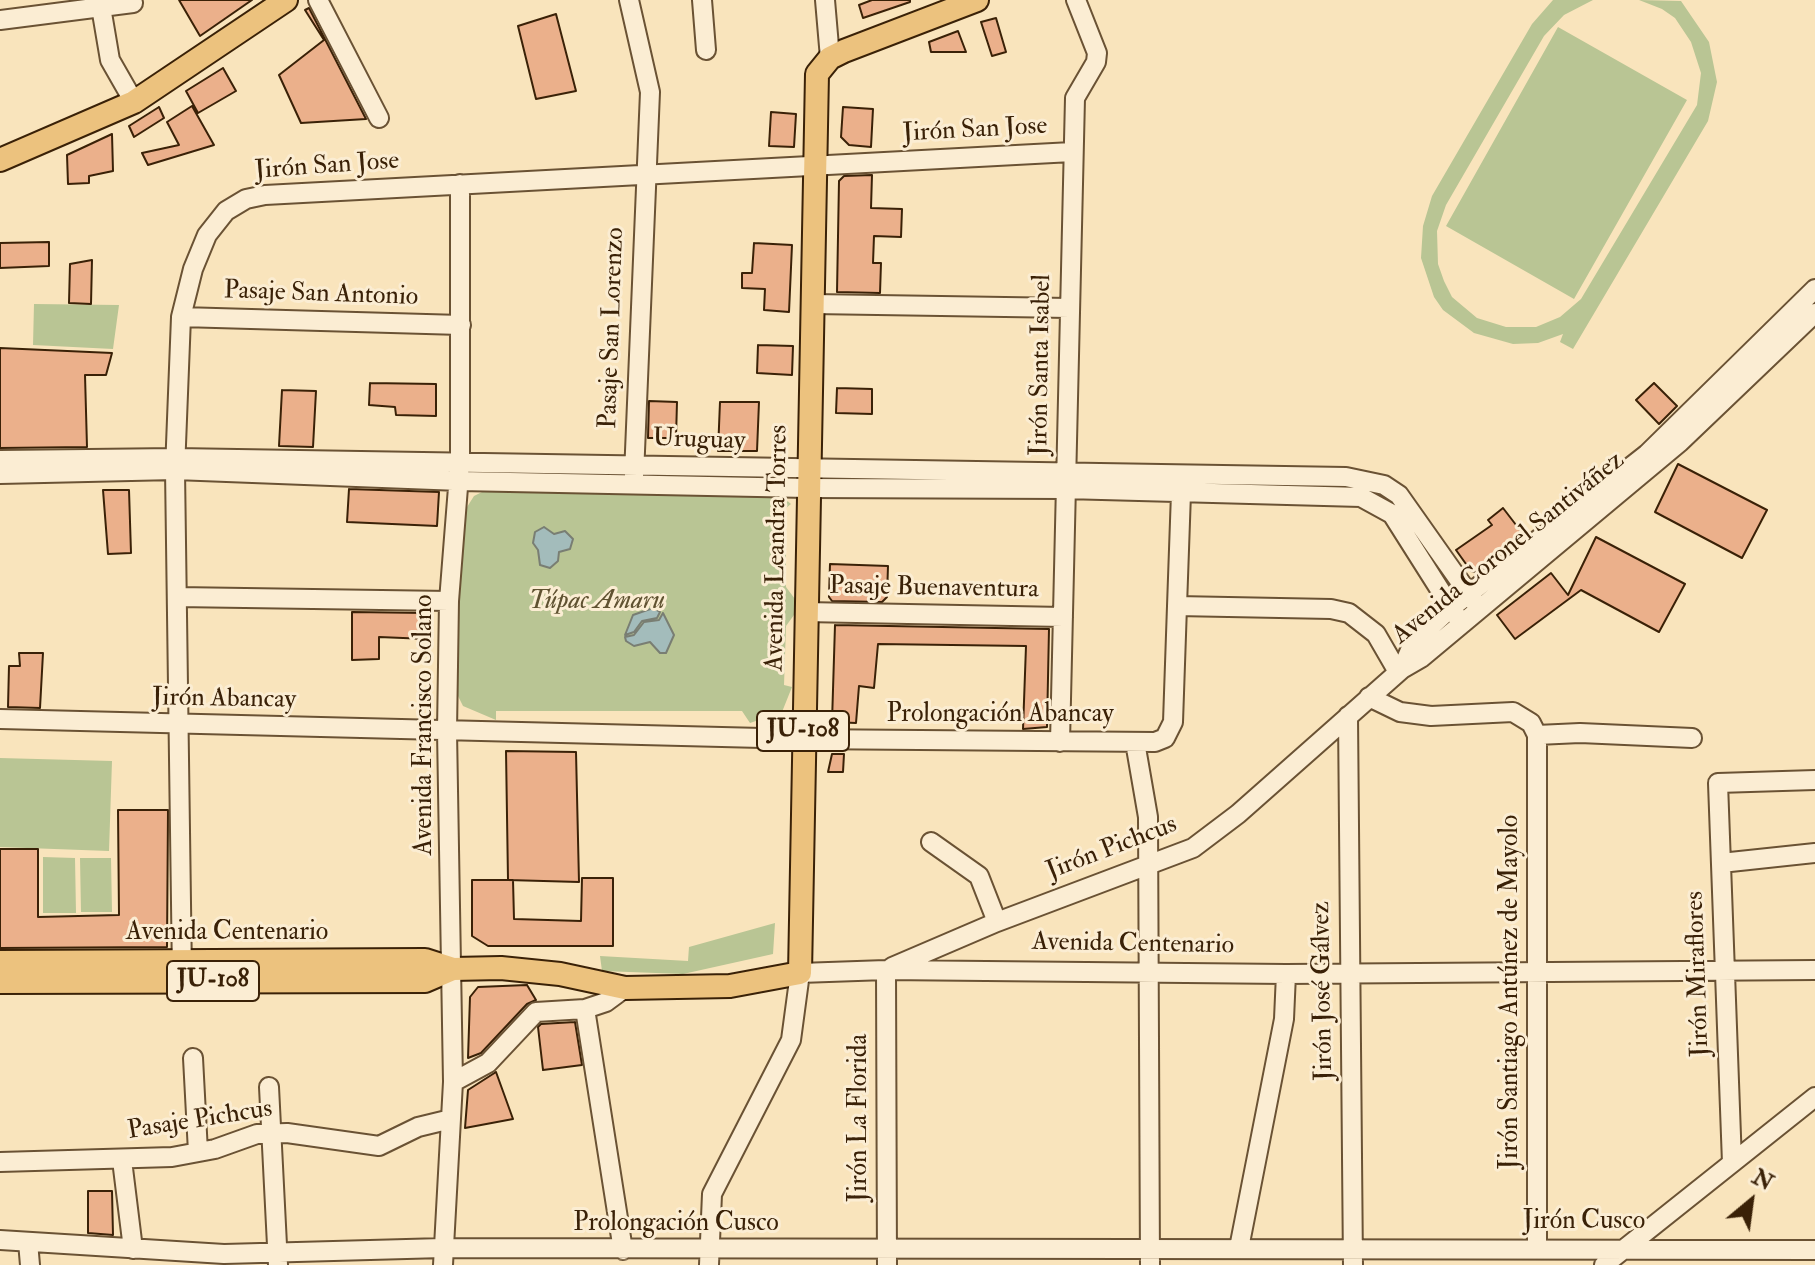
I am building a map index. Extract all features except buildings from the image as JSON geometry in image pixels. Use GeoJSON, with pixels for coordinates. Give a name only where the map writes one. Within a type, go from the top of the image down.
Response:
{"type":"FeatureCollection","features":[{"type":"Feature","properties":{"kind":"main road"},"geometry":{"type":"LineString","coordinates":[[830,58],[977,0]]}},
{"type":"Feature","properties":{"kind":"main road"},"geometry":{"type":"LineString","coordinates":[[0,160],[134,102],[282,1]]}},
{"type":"Feature","properties":{"kind":"main road","name":"Avenida Leandra Torres"},"geometry":{"type":"LineString","coordinates":[[800,973],[802,739],[817,74],[830,58]]}},
{"type":"Feature","properties":{"kind":"main road","name":"Avenida Centenario"},"geometry":{"type":"LineString","coordinates":[[0,982],[425,960],[453,969],[545,973],[625,988],[730,986],[800,973]]}},
{"type":"Feature","properties":{"kind":"main road","name":"Avenida Centenario"},"geometry":{"type":"LineString","coordinates":[[0,962],[182,971]]}},
{"type":"Feature","properties":{"kind":"street"},"geometry":{"type":"LineString","coordinates":[[318,0],[379,118]]}},
{"type":"Feature","properties":{"kind":"street","name":"Pasaje San Lorenzo"},"geometry":{"type":"LineString","coordinates":[[629,0],[650,92],[634,474]]}},
{"type":"Feature","properties":{"kind":"street"},"geometry":{"type":"LineString","coordinates":[[702,0],[706,50]]}},
{"type":"Feature","properties":{"kind":"street"},"geometry":{"type":"LineString","coordinates":[[825,0],[830,58]]}},
{"type":"Feature","properties":{"kind":"street","name":"Jirón Santa Isabel"},"geometry":{"type":"LineString","coordinates":[[1060,742],[1072,152],[1075,98],[1093,68],[1097,53],[1076,0]]}},
{"type":"Feature","properties":{"kind":"street"},"geometry":{"type":"LineString","coordinates":[[0,20],[133,3]]}},
{"type":"Feature","properties":{"kind":"street"},"geometry":{"type":"LineString","coordinates":[[101,7],[110,60],[134,102]]}},
{"type":"Feature","properties":{"kind":"street","name":"Jirón San Jose"},"geometry":{"type":"LineString","coordinates":[[182,971],[175,464],[181,317],[193,269],[207,235],[226,211],[246,199],[265,195],[1072,152]]}},
{"type":"Feature","properties":{"kind":"street","name":"Avenida Francisco Solano"},"geometry":{"type":"LineString","coordinates":[[443,1257],[453,1082],[447,731],[449,601],[460,471],[460,184]]}},
{"type":"Feature","properties":{"kind":"street","name":"Avenida Coronel Santiváñez"},"geometry":{"type":"LineString","coordinates":[[1539,549],[1647,454],[1815,289]]}},
{"type":"Feature","properties":{"kind":"street"},"geometry":{"type":"LineString","coordinates":[[813,304],[1069,308]]}},
{"type":"Feature","properties":{"kind":"street","name":"Avenida Coronel Santiváñez"},"geometry":{"type":"LineString","coordinates":[[1400,670],[1421,658],[1456,616],[1474,601],[1680,442],[1815,313]]}},
{"type":"Feature","properties":{"kind":"street","name":"Pasaje San Antonio"},"geometry":{"type":"LineString","coordinates":[[181,317],[461,325]]}},
{"type":"Feature","properties":{"kind":"street","name":"Uruguay"},"geometry":{"type":"LineString","coordinates":[[0,460],[807,479],[1364,479],[1384,485],[1405,502],[1474,601]]}},
{"type":"Feature","properties":{"kind":"street","name":"Uruguay"},"geometry":{"type":"LineString","coordinates":[[0,474],[175,464]]}},
{"type":"Feature","properties":{"kind":"street","name":"Uruguay"},"geometry":{"type":"LineString","coordinates":[[1066,480],[1181,493],[1361,497],[1392,514],[1456,616]]}},
{"type":"Feature","properties":{"kind":"street"},"geometry":{"type":"LineString","coordinates":[[1181,493],[1177,606],[1331,609],[1349,613],[1376,634],[1400,670]]}},
{"type":"Feature","properties":{"kind":"street"},"geometry":{"type":"LineString","coordinates":[[177,597],[449,601]]}},
{"type":"Feature","properties":{"kind":"street","name":"Prolongación Abancay"},"geometry":{"type":"LineString","coordinates":[[447,731],[802,739],[1155,742],[1165,738],[1173,722],[1177,606]]}},
{"type":"Feature","properties":{"kind":"street","name":"Pasaje Buenaventura"},"geometry":{"type":"LineString","coordinates":[[805,612],[1063,617]]}},
{"type":"Feature","properties":{"kind":"street","name":"Jirón Pichcus"},"geometry":{"type":"LineString","coordinates":[[886,970],[997,922],[1193,848],[1238,814],[1400,670]]}},
{"type":"Feature","properties":{"kind":"street"},"geometry":{"type":"LineString","coordinates":[[1369,697],[1400,712],[1431,716],[1513,712],[1531,723],[1537,735],[1580,733],[1692,738]]}},
{"type":"Feature","properties":{"kind":"street","name":"Jirón José Gálvez"},"geometry":{"type":"LineString","coordinates":[[1348,716],[1353,1257]]}},
{"type":"Feature","properties":{"kind":"street","name":"Jirón Abancay"},"geometry":{"type":"LineString","coordinates":[[0,719],[447,731]]}},
{"type":"Feature","properties":{"kind":"street","name":"Jirón Santiago Antúnez de Mayolo"},"geometry":{"type":"LineString","coordinates":[[1537,735],[1537,1248]]}},
{"type":"Feature","properties":{"kind":"street"},"geometry":{"type":"LineString","coordinates":[[1135,742],[1146,789],[1150,974],[1150,1258]]}},
{"type":"Feature","properties":{"kind":"street","name":"Jirón Miraflores"},"geometry":{"type":"LineString","coordinates":[[1732,1163],[1718,783],[1815,780]]}},
{"type":"Feature","properties":{"kind":"street"},"geometry":{"type":"LineString","coordinates":[[931,842],[979,876],[997,922]]}},
{"type":"Feature","properties":{"kind":"street"},"geometry":{"type":"LineString","coordinates":[[1721,863],[1815,853]]}},
{"type":"Feature","properties":{"kind":"street","name":"Avenida Centenario"},"geometry":{"type":"LineString","coordinates":[[800,973],[886,970],[1150,974],[1815,970]]}},
{"type":"Feature","properties":{"kind":"street","name":"Jirón La Florida"},"geometry":{"type":"LineString","coordinates":[[886,970],[887,1256]]}},
{"type":"Feature","properties":{"kind":"street","name":"Avenida Leandra Torres"},"geometry":{"type":"LineString","coordinates":[[709,1258],[716,1182],[791,1040],[800,973]]}},
{"type":"Feature","properties":{"kind":"street"},"geometry":{"type":"LineString","coordinates":[[1239,1248],[1284,1019],[1286,974]]}},
{"type":"Feature","properties":{"kind":"street"},"geometry":{"type":"LineString","coordinates":[[453,1082],[488,1063],[536,1012],[585,1009],[606,1002],[625,988]]}},
{"type":"Feature","properties":{"kind":"street"},"geometry":{"type":"LineString","coordinates":[[585,1009],[623,1250]]}},
{"type":"Feature","properties":{"kind":"street"},"geometry":{"type":"LineString","coordinates":[[193,1058],[198,1152]]}},
{"type":"Feature","properties":{"kind":"street"},"geometry":{"type":"LineString","coordinates":[[269,1087],[278,1259]]}},
{"type":"Feature","properties":{"kind":"street"},"geometry":{"type":"LineString","coordinates":[[1604,1265],[1815,1097]]}},
{"type":"Feature","properties":{"kind":"street","name":"Pasaje Pichcus"},"geometry":{"type":"LineString","coordinates":[[0,1162],[122,1160],[198,1152],[271,1133],[379,1146],[418,1127],[451,1119]]}},
{"type":"Feature","properties":{"kind":"street"},"geometry":{"type":"LineString","coordinates":[[122,1160],[133,1249]]}},
{"type":"Feature","properties":{"kind":"street","name":"Prolongación Cusco"},"geometry":{"type":"LineString","coordinates":[[0,1240],[133,1249],[207,1259],[443,1257],[623,1250],[709,1258],[1150,1258],[1239,1248],[1353,1257]]}},
{"type":"Feature","properties":{"kind":"street"},"geometry":{"type":"LineString","coordinates":[[28,1242],[30,1265]]}},
{"type":"Feature","properties":{"kind":"street","name":"Jirón Cusco"},"geometry":{"type":"LineString","coordinates":[[1353,1257],[1537,1248],[1623,1248],[1756,1256],[1815,1250]]}},
{"type":"Feature","properties":{"kind":"green space"},"geometry":{"type":"Polygon","coordinates":[[[1553,0],[1593,0],[1564,15],[1544,36],[1446,205],[1437,231],[1438,264],[1444,281],[1452,297],[1477,318],[1506,327],[1536,327],[1560,317],[1581,299],[1697,105],[1701,73],[1691,42],[1675,18],[1639,0],[1681,1],[1709,42],[1717,82],[1708,121],[1573,349],[1560,342],[1563,334],[1538,343],[1513,344],[1474,333],[1443,310],[1434,297],[1421,258],[1423,226],[1432,196],[1532,24],[1553,0]]]}},
{"type":"Feature","properties":{"kind":"green space"},"geometry":{"type":"Polygon","coordinates":[[[1558,27],[1687,100],[1574,299],[1446,226],[1558,27]]]}},
{"type":"Feature","properties":{"kind":"green space"},"geometry":{"type":"Polygon","coordinates":[[[34,304],[119,305],[113,349],[33,345],[34,304]]]}},
{"type":"Feature","properties":{"kind":"green space","name":"Túpac Amaru"},"geometry":{"type":"Polygon","coordinates":[[[484,491],[779,495],[784,498],[791,504],[786,508],[786,587],[795,599],[794,615],[786,626],[784,685],[792,687],[782,712],[750,723],[742,711],[496,711],[496,720],[463,706],[452,684],[462,515],[474,496],[484,491]]]}},
{"type":"Feature","properties":{"kind":"green space"},"geometry":{"type":"Polygon","coordinates":[[[0,758],[112,761],[109,851],[0,847],[0,758]]]}},
{"type":"Feature","properties":{"kind":"green space"},"geometry":{"type":"Polygon","coordinates":[[[43,857],[75,858],[76,913],[43,913],[43,857]]]}},
{"type":"Feature","properties":{"kind":"green space"},"geometry":{"type":"Polygon","coordinates":[[[80,858],[111,858],[112,912],[81,912],[80,858]]]}},
{"type":"Feature","properties":{"kind":"green space"},"geometry":{"type":"Polygon","coordinates":[[[775,923],[773,954],[683,974],[602,971],[600,956],[688,961],[689,947],[775,923]]]}},
{"type":"Feature","properties":{"kind":"water"},"geometry":{"type":"Polygon","coordinates":[[[544,527],[554,534],[565,531],[573,539],[570,549],[559,552],[558,561],[550,568],[540,565],[538,550],[533,543],[535,532],[544,527]]]}},
{"type":"Feature","properties":{"kind":"water"},"geometry":{"type":"Polygon","coordinates":[[[653,608],[660,612],[657,618],[642,621],[634,632],[625,635],[633,615],[653,608]]]}},
{"type":"Feature","properties":{"kind":"water"},"geometry":{"type":"Polygon","coordinates":[[[663,613],[674,635],[666,653],[660,653],[650,642],[634,646],[626,641],[625,637],[634,635],[644,622],[659,620],[663,613]]]}}]}
